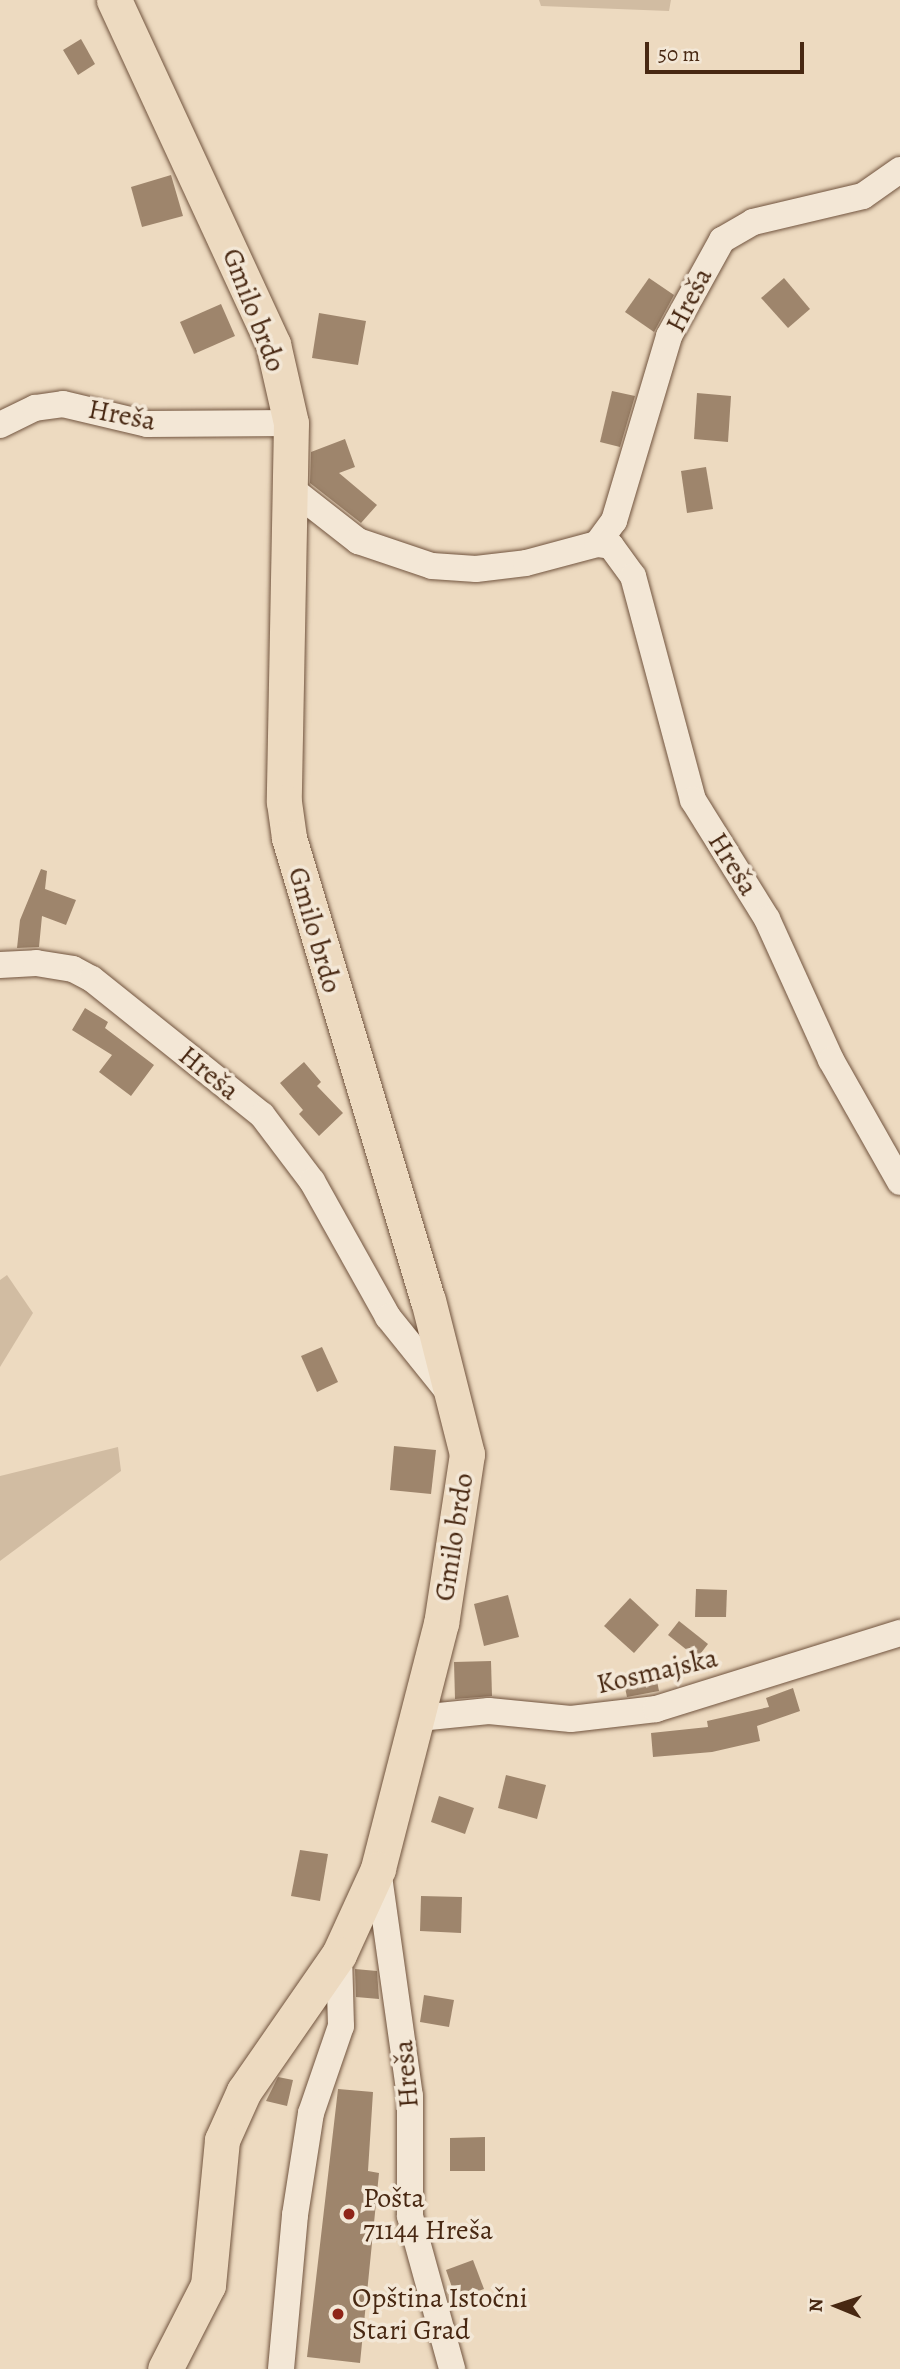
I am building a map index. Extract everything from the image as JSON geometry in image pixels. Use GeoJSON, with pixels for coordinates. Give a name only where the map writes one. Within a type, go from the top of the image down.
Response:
{"type":"FeatureCollection","features":[{"type":"Feature","properties":{"kind":"main road","name":"Gmilo brdo"},"geometry":{"type":"LineString","coordinates":[[114,0],[274,344],[291,424],[284,775],[289,838],[455,1401],[467,1454],[465,1489],[419,1718],[378,1869]]}},
{"type":"Feature","properties":{"kind":"main road"},"geometry":{"type":"LineString","coordinates":[[165,2369],[208,2285],[222,2140],[244,2091],[339,1954],[378,1869]]}},
{"type":"Feature","properties":{"kind":"street","name":"Hreša"},"geometry":{"type":"LineString","coordinates":[[900,170],[863,196],[753,222],[722,240],[669,336],[614,521],[597,544],[611,546],[633,576],[693,800],[767,919],[831,1059],[900,1182]]}},
{"type":"Feature","properties":{"kind":"street","name":"Hreša"},"geometry":{"type":"LineString","coordinates":[[0,425],[35,408],[63,404],[147,424],[291,424]]}},
{"type":"Feature","properties":{"kind":"street"},"geometry":{"type":"LineString","coordinates":[[289,487],[358,541],[432,566],[476,569],[526,563],[597,544]]}},
{"type":"Feature","properties":{"kind":"street","name":"Hreša"},"geometry":{"type":"LineString","coordinates":[[0,965],[36,963],[73,969],[92,979],[262,1115],[312,1181],[388,1317],[455,1401]]}},
{"type":"Feature","properties":{"kind":"street","name":"Kosmajska"},"geometry":{"type":"LineString","coordinates":[[419,1718],[489,1711],[571,1719],[656,1709],[900,1633]]}},
{"type":"Feature","properties":{"kind":"street","name":"Hreša"},"geometry":{"type":"LineString","coordinates":[[378,1869],[411,2096],[410,2216],[453,2369]]}},
{"type":"Feature","properties":{"kind":"street"},"geometry":{"type":"LineString","coordinates":[[281,2369],[295,2216],[311,2113],[341,2026],[339,1954]]}},
{"type":"Feature","properties":{"kind":"shaded area"},"geometry":{"type":"Polygon","coordinates":[[[539,0],[671,0],[669,11],[541,6],[539,0]]]}},
{"type":"Feature","properties":{"kind":"shaded area"},"geometry":{"type":"Polygon","coordinates":[[[7,1275],[33,1313],[0,1367],[0,1280],[7,1275]]]}},
{"type":"Feature","properties":{"kind":"shaded area"},"geometry":{"type":"Polygon","coordinates":[[[118,1447],[121,1471],[0,1561],[0,1476],[118,1447]]]}},
{"type":"Feature","properties":{"kind":"building"},"geometry":{"type":"Polygon","coordinates":[[[81,39],[95,64],[78,75],[63,50],[81,39]]]}},
{"type":"Feature","properties":{"kind":"building"},"geometry":{"type":"Polygon","coordinates":[[[171,175],[183,216],[142,227],[131,187],[171,175]]]}},
{"type":"Feature","properties":{"kind":"building"},"geometry":{"type":"Polygon","coordinates":[[[649,278],[674,295],[654,332],[625,312],[649,278]]]}},
{"type":"Feature","properties":{"kind":"building"},"geometry":{"type":"Polygon","coordinates":[[[784,278],[810,309],[788,328],[761,298],[784,278]]]}},
{"type":"Feature","properties":{"kind":"building"},"geometry":{"type":"Polygon","coordinates":[[[221,304],[235,336],[194,354],[180,322],[221,304]]]}},
{"type":"Feature","properties":{"kind":"building"},"geometry":{"type":"Polygon","coordinates":[[[319,313],[366,321],[358,365],[312,358],[319,313]]]}},
{"type":"Feature","properties":{"kind":"building"},"geometry":{"type":"Polygon","coordinates":[[[612,391],[635,396],[620,447],[600,442],[612,391]]]}},
{"type":"Feature","properties":{"kind":"building"},"geometry":{"type":"Polygon","coordinates":[[[697,393],[731,396],[728,442],[694,439],[697,393]]]}},
{"type":"Feature","properties":{"kind":"building"},"geometry":{"type":"Polygon","coordinates":[[[345,439],[355,467],[339,473],[377,505],[361,523],[310,483],[311,452],[345,439]]]}},
{"type":"Feature","properties":{"kind":"building"},"geometry":{"type":"Polygon","coordinates":[[[706,467],[713,509],[687,513],[681,471],[706,467]]]}},
{"type":"Feature","properties":{"kind":"building"},"geometry":{"type":"Polygon","coordinates":[[[41,869],[47,871],[45,889],[76,900],[66,925],[42,916],[39,947],[17,948],[20,920],[41,869]]]}},
{"type":"Feature","properties":{"kind":"building"},"geometry":{"type":"Polygon","coordinates":[[[85,1008],[108,1022],[105,1028],[154,1065],[131,1096],[99,1072],[112,1055],[72,1030],[85,1008]]]}},
{"type":"Feature","properties":{"kind":"building"},"geometry":{"type":"Polygon","coordinates":[[[304,1062],[321,1082],[317,1086],[343,1113],[319,1136],[299,1114],[303,1110],[280,1083],[304,1062]]]}},
{"type":"Feature","properties":{"kind":"building"},"geometry":{"type":"Polygon","coordinates":[[[322,1347],[338,1382],[317,1392],[301,1356],[322,1347]]]}},
{"type":"Feature","properties":{"kind":"building"},"geometry":{"type":"Polygon","coordinates":[[[394,1446],[436,1450],[431,1494],[390,1490],[394,1446]]]}},
{"type":"Feature","properties":{"kind":"building"},"geometry":{"type":"Polygon","coordinates":[[[696,1589],[727,1590],[726,1617],[695,1617],[696,1589]]]}},
{"type":"Feature","properties":{"kind":"building"},"geometry":{"type":"Polygon","coordinates":[[[508,1595],[519,1637],[484,1646],[474,1604],[508,1595]]]}},
{"type":"Feature","properties":{"kind":"building"},"geometry":{"type":"Polygon","coordinates":[[[630,1598],[659,1625],[634,1653],[604,1626],[630,1598]]]}},
{"type":"Feature","properties":{"kind":"building"},"geometry":{"type":"Polygon","coordinates":[[[679,1621],[708,1644],[697,1658],[668,1635],[679,1621]]]}},
{"type":"Feature","properties":{"kind":"building"},"geometry":{"type":"Polygon","coordinates":[[[491,1661],[492,1696],[455,1699],[454,1662],[491,1661]]]}},
{"type":"Feature","properties":{"kind":"building"},"geometry":{"type":"Polygon","coordinates":[[[656,1676],[659,1691],[627,1697],[624,1683],[656,1676]]]}},
{"type":"Feature","properties":{"kind":"building"},"geometry":{"type":"Polygon","coordinates":[[[793,1688],[800,1711],[757,1726],[760,1741],[712,1752],[653,1757],[651,1733],[708,1727],[707,1721],[769,1707],[766,1698],[793,1688]]]}},
{"type":"Feature","properties":{"kind":"building"},"geometry":{"type":"Polygon","coordinates":[[[506,1775],[546,1785],[537,1819],[498,1808],[506,1775]]]}},
{"type":"Feature","properties":{"kind":"building"},"geometry":{"type":"Polygon","coordinates":[[[439,1796],[474,1808],[465,1834],[431,1822],[439,1796]]]}},
{"type":"Feature","properties":{"kind":"building"},"geometry":{"type":"Polygon","coordinates":[[[300,1850],[328,1854],[320,1901],[291,1896],[300,1850]]]}},
{"type":"Feature","properties":{"kind":"building"},"geometry":{"type":"Polygon","coordinates":[[[421,1896],[462,1897],[461,1933],[420,1931],[421,1896]]]}},
{"type":"Feature","properties":{"kind":"building"},"geometry":{"type":"Polygon","coordinates":[[[355,1969],[377,1971],[379,1999],[356,1997],[355,1969]]]}},
{"type":"Feature","properties":{"kind":"building"},"geometry":{"type":"Polygon","coordinates":[[[424,1995],[454,2000],[449,2027],[420,2022],[424,1995]]]}},
{"type":"Feature","properties":{"kind":"building"},"geometry":{"type":"Polygon","coordinates":[[[278,2077],[293,2080],[287,2106],[266,2101],[278,2077]]]}},
{"type":"Feature","properties":{"kind":"building"},"geometry":{"type":"Polygon","coordinates":[[[338,2089],[373,2092],[368,2171],[379,2173],[360,2363],[307,2357],[338,2089]]]}},
{"type":"Feature","properties":{"kind":"building"},"geometry":{"type":"Polygon","coordinates":[[[485,2137],[485,2171],[450,2171],[450,2138],[485,2137]]]}},
{"type":"Feature","properties":{"kind":"building"},"geometry":{"type":"Polygon","coordinates":[[[473,2260],[484,2289],[456,2299],[446,2270],[473,2260]]]}},
{"type":"Feature","properties":{"kind":"place","name":"Pošta 71144 Hreša"},"geometry":{"type":"Point","coordinates":[349,2214]}},
{"type":"Feature","properties":{"kind":"place","name":"Opština Istočni Stari Grad"},"geometry":{"type":"Point","coordinates":[338,2314]}}]}
